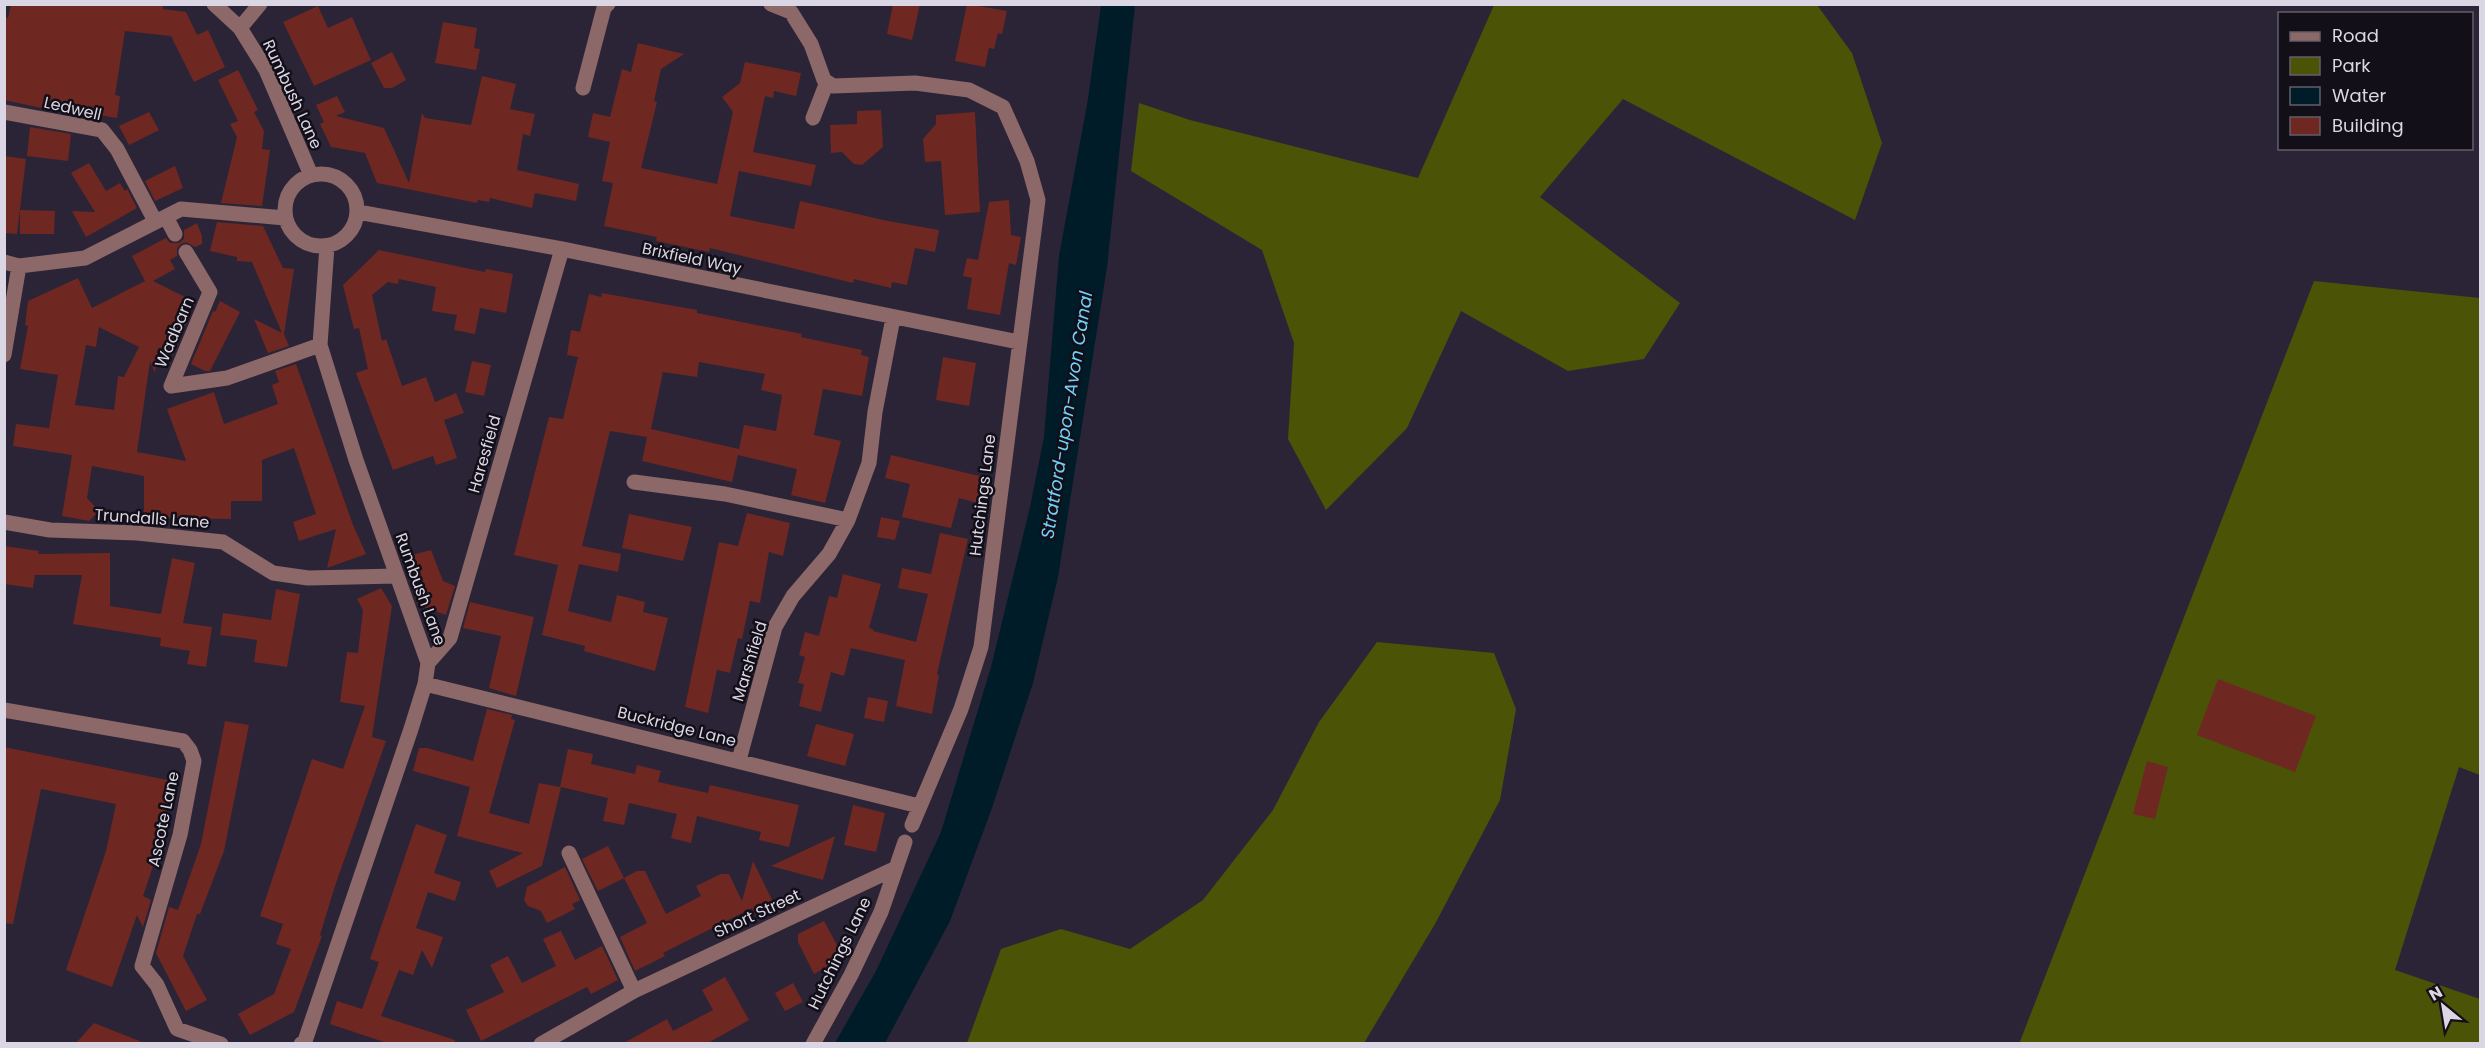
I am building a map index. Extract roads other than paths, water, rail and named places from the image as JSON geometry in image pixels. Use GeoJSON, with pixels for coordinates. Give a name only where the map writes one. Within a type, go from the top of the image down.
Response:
{"type":"FeatureCollection","features":[{"type":"Feature","properties":{"kind":"street","name":"Rumbush Lane"},"geometry":{"type":"LineString","coordinates":[[214,4],[240,28],[266,70],[311,175]]}},
{"type":"Feature","properties":{"kind":"street"},"geometry":{"type":"LineString","coordinates":[[240,28],[260,4]]}},
{"type":"Feature","properties":{"kind":"street"},"geometry":{"type":"LineString","coordinates":[[583,88],[604,8],[608,4]]}},
{"type":"Feature","properties":{"kind":"street"},"geometry":{"type":"LineString","coordinates":[[771,4],[791,12],[812,44],[824,80],[827,82],[813,118]]}},
{"type":"Feature","properties":{"kind":"street","name":"Hutchings Lane"},"geometry":{"type":"LineString","coordinates":[[827,82],[833,86],[915,82],[969,90],[1003,107],[1027,160],[1038,200],[1018,342],[1005,468],[981,647],[961,709],[912,825]]}},
{"type":"Feature","properties":{"kind":"street","name":"Ledwell"},"geometry":{"type":"LineString","coordinates":[[4,112],[102,130],[117,149],[160,219]]}},
{"type":"Feature","properties":{"kind":"street"},"geometry":{"type":"LineString","coordinates":[[322,173],[344,181],[352,190],[357,201],[358,212],[355,224],[339,242],[327,246],[316,246],[296,237],[285,218],[285,207],[293,187],[301,179],[311,175],[322,173]]}},
{"type":"Feature","properties":{"kind":"street"},"geometry":{"type":"LineString","coordinates":[[4,355],[12,264],[85,258],[181,209],[285,218]]}},
{"type":"Feature","properties":{"kind":"street","name":"Brixfield Way"},"geometry":{"type":"LineString","coordinates":[[358,212],[562,249],[1018,342]]}},
{"type":"Feature","properties":{"kind":"street"},"geometry":{"type":"LineString","coordinates":[[160,219],[175,234]]}},
{"type":"Feature","properties":{"kind":"street","name":"Rumbush Lane"},"geometry":{"type":"LineString","coordinates":[[305,1043],[425,684],[428,663],[356,460],[320,345],[327,246]]}},
{"type":"Feature","properties":{"kind":"street","name":"Haresfield"},"geometry":{"type":"LineString","coordinates":[[428,663],[450,638],[562,249]]}},
{"type":"Feature","properties":{"kind":"street","name":"Wadbarn"},"geometry":{"type":"LineString","coordinates":[[186,252],[210,292],[171,386],[227,378],[320,345]]}},
{"type":"Feature","properties":{"kind":"street","name":"Marshfield"},"geometry":{"type":"LineString","coordinates":[[740,760],[775,627],[792,596],[829,554],[848,520],[870,463],[875,412],[893,318]]}},
{"type":"Feature","properties":{"kind":"street"},"geometry":{"type":"LineString","coordinates":[[634,482],[725,494],[848,520]]}},
{"type":"Feature","properties":{"kind":"street","name":"Trundalls Lane"},"geometry":{"type":"LineString","coordinates":[[4,522],[50,530],[137,533],[223,542],[273,573],[308,578],[396,576]]}},
{"type":"Feature","properties":{"kind":"street","name":"Buckridge Lane"},"geometry":{"type":"LineString","coordinates":[[425,684],[919,806]]}},
{"type":"Feature","properties":{"kind":"street","name":"Ascote Lane"},"geometry":{"type":"LineString","coordinates":[[4,710],[183,741],[190,750],[194,762],[180,835],[142,966],[157,985],[177,1029],[220,1044]]}},
{"type":"Feature","properties":{"kind":"street","name":"Hutchings Lane"},"geometry":{"type":"LineString","coordinates":[[813,1044],[881,912],[905,842]]}},
{"type":"Feature","properties":{"kind":"street"},"geometry":{"type":"LineString","coordinates":[[569,853],[634,991]]}},
{"type":"Feature","properties":{"kind":"street","name":"Short Street"},"geometry":{"type":"LineString","coordinates":[[541,1044],[634,991],[896,868]]}},
{"type":"Feature","properties":{"kind":"water","name":"Stratford-upon-Avon Canal"},"geometry":{"type":"Polygon","coordinates":[[[1101,5],[1135,5],[1107,267],[1058,577],[1033,683],[992,808],[950,921],[885,1043],[835,1043],[876,971],[941,832],[991,667],[1030,507],[1044,437],[1059,256],[1088,99],[1101,5]]]}}]}
